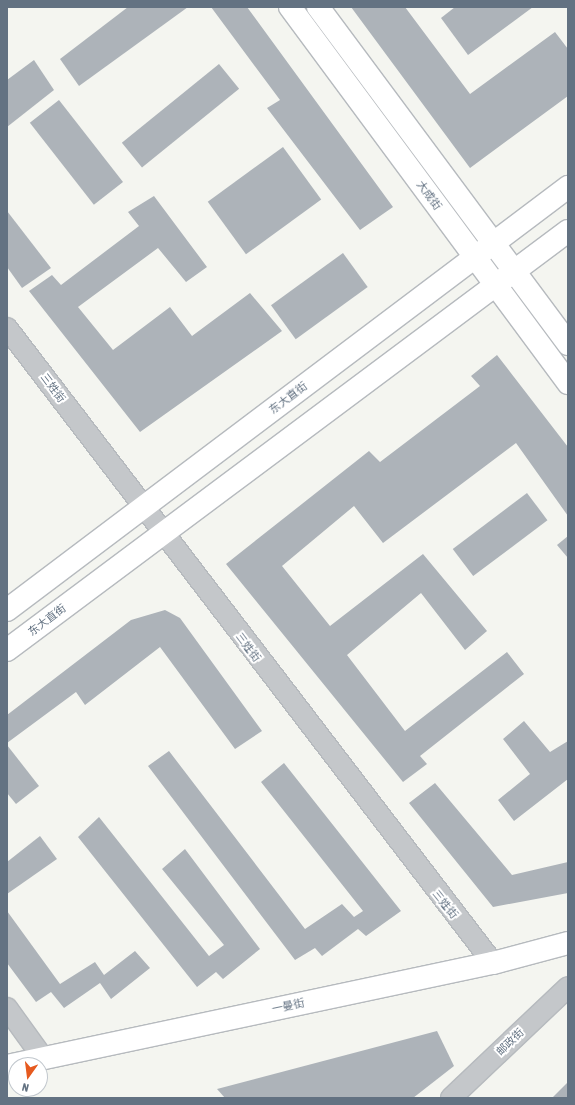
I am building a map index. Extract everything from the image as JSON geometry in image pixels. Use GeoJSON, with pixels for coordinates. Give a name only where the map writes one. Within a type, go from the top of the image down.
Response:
{"type":"FeatureCollection","features":[{"type":"Feature","properties":{"kind":"main road","name":"大成街"},"geometry":{"type":"LineString","coordinates":[[290,7],[568,383]]}},
{"type":"Feature","properties":{"kind":"main road","name":"大成街"},"geometry":{"type":"LineString","coordinates":[[318,7],[568,344]]}},
{"type":"Feature","properties":{"kind":"main road","name":"东大直街"},"geometry":{"type":"LineString","coordinates":[[7,610],[568,187]]}},
{"type":"Feature","properties":{"kind":"main road","name":"东大直街"},"geometry":{"type":"LineString","coordinates":[[7,650],[568,231]]}},
{"type":"Feature","properties":{"kind":"main road","name":"一曼街"},"geometry":{"type":"LineString","coordinates":[[48,1057],[493,963],[568,943]]}},
{"type":"Feature","properties":{"kind":"street","name":"三姓街"},"geometry":{"type":"LineString","coordinates":[[7,328],[142,508],[493,963]]}},
{"type":"Feature","properties":{"kind":"street","name":"邮政街"},"geometry":{"type":"LineString","coordinates":[[451,1098],[568,986]]}},
{"type":"Feature","properties":{"kind":"street"},"geometry":{"type":"LineString","coordinates":[[7,1008],[42,1057]]}},
{"type":"Feature","properties":{"kind":"building"},"geometry":{"type":"Polygon","coordinates":[[[128,7],[188,7],[79,86],[60,59],[128,7]]]}},
{"type":"Feature","properties":{"kind":"building"},"geometry":{"type":"Polygon","coordinates":[[[211,7],[247,7],[393,207],[360,230],[267,108],[280,100],[211,7]]]}},
{"type":"Feature","properties":{"kind":"building"},"geometry":{"type":"Polygon","coordinates":[[[351,7],[405,7],[470,94],[555,32],[568,49],[568,96],[470,168],[351,7]]]}},
{"type":"Feature","properties":{"kind":"building"},"geometry":{"type":"Polygon","coordinates":[[[455,7],[533,7],[468,55],[441,18],[455,7]]]}},
{"type":"Feature","properties":{"kind":"building"},"geometry":{"type":"Polygon","coordinates":[[[34,60],[54,90],[7,127],[7,80],[34,60]]]}},
{"type":"Feature","properties":{"kind":"building"},"geometry":{"type":"Polygon","coordinates":[[[219,64],[239,89],[142,168],[122,143],[219,64]]]}},
{"type":"Feature","properties":{"kind":"building"},"geometry":{"type":"Polygon","coordinates":[[[59,100],[123,182],[94,205],[30,123],[59,100]]]}},
{"type":"Feature","properties":{"kind":"building"},"geometry":{"type":"Polygon","coordinates":[[[283,147],[321,200],[246,254],[208,202],[283,147]]]}},
{"type":"Feature","properties":{"kind":"building"},"geometry":{"type":"Polygon","coordinates":[[[154,196],[207,267],[186,282],[158,248],[78,307],[113,350],[170,307],[192,336],[250,293],[282,331],[140,432],[29,291],[52,275],[61,285],[139,226],[128,212],[154,196]]]}},
{"type":"Feature","properties":{"kind":"building"},"geometry":{"type":"Polygon","coordinates":[[[7,211],[51,268],[22,288],[7,267],[7,211]]]}},
{"type":"Feature","properties":{"kind":"building"},"geometry":{"type":"Polygon","coordinates":[[[343,253],[368,287],[296,339],[271,305],[343,253]]]}},
{"type":"Feature","properties":{"kind":"building"},"geometry":{"type":"Polygon","coordinates":[[[497,355],[568,447],[568,516],[516,443],[383,543],[354,506],[282,566],[330,626],[423,554],[487,631],[465,650],[421,593],[347,655],[405,731],[507,652],[524,674],[420,756],[427,764],[403,782],[226,564],[369,451],[380,462],[480,386],[471,376],[497,355]]]}},
{"type":"Feature","properties":{"kind":"building"},"geometry":{"type":"Polygon","coordinates":[[[527,493],[547,520],[473,576],[453,549],[527,493]]]}},
{"type":"Feature","properties":{"kind":"building"},"geometry":{"type":"Polygon","coordinates":[[[568,536],[568,558],[557,545],[568,536]]]}},
{"type":"Feature","properties":{"kind":"building"},"geometry":{"type":"Polygon","coordinates":[[[165,610],[180,618],[262,731],[235,749],[160,647],[85,705],[76,692],[7,743],[7,715],[131,620],[165,610]]]}},
{"type":"Feature","properties":{"kind":"building"},"geometry":{"type":"Polygon","coordinates":[[[524,721],[550,752],[568,741],[568,779],[514,821],[498,800],[530,774],[503,739],[524,721]]]}},
{"type":"Feature","properties":{"kind":"building"},"geometry":{"type":"Polygon","coordinates":[[[7,745],[39,786],[16,804],[7,793],[7,745]]]}},
{"type":"Feature","properties":{"kind":"building"},"geometry":{"type":"Polygon","coordinates":[[[169,751],[305,929],[342,904],[354,917],[363,911],[261,782],[284,763],[401,911],[366,936],[358,929],[322,956],[315,948],[295,960],[148,766],[169,751]]]}},
{"type":"Feature","properties":{"kind":"building"},"geometry":{"type":"Polygon","coordinates":[[[435,783],[512,875],[568,862],[568,893],[493,907],[409,803],[435,783]]]}},
{"type":"Feature","properties":{"kind":"building"},"geometry":{"type":"Polygon","coordinates":[[[99,817],[209,956],[224,945],[162,869],[185,849],[260,949],[223,979],[216,972],[197,987],[78,837],[99,817]]]}},
{"type":"Feature","properties":{"kind":"building"},"geometry":{"type":"Polygon","coordinates":[[[40,836],[57,859],[7,894],[7,862],[40,836]]]}},
{"type":"Feature","properties":{"kind":"building"},"geometry":{"type":"Polygon","coordinates":[[[7,911],[60,984],[95,962],[104,975],[135,951],[150,968],[111,999],[100,983],[64,1008],[51,992],[36,1002],[7,963],[7,911]]]}},
{"type":"Feature","properties":{"kind":"building"},"geometry":{"type":"Polygon","coordinates":[[[437,1031],[454,1066],[413,1098],[225,1098],[217,1089],[437,1031]]]}},
{"type":"Feature","properties":{"kind":"building"},"geometry":{"type":"Polygon","coordinates":[[[568,1082],[568,1098],[552,1098],[568,1082]]]}}]}
